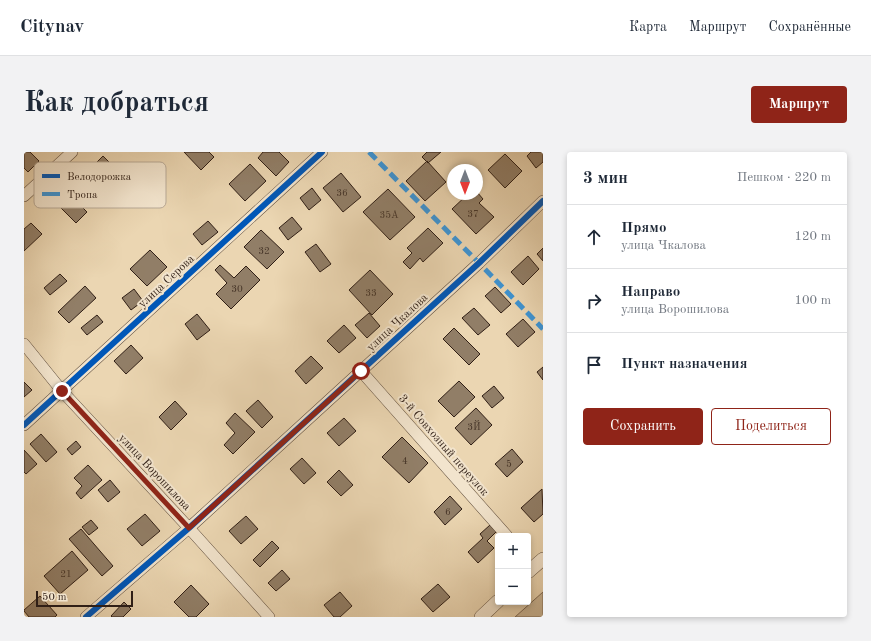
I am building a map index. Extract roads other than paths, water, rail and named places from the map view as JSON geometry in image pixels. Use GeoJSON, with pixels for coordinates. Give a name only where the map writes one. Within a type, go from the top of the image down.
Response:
{"type":"FeatureCollection","features":[{"type":"Feature","properties":{"kind":"street"},"geometry":{"type":"LineString","coordinates":[[61,162],[72,152]]}},
{"type":"Feature","properties":{"kind":"street","name":"улица Серова"},"geometry":{"type":"LineString","coordinates":[[24,425],[322,152]]}},
{"type":"Feature","properties":{"kind":"street"},"geometry":{"type":"LineString","coordinates":[[24,196],[34,187]]}},
{"type":"Feature","properties":{"kind":"street","name":"улица Чкалова"},"geometry":{"type":"LineString","coordinates":[[86,617],[189,528],[479,262],[543,201]]}},
{"type":"Feature","properties":{"kind":"street","name":"улица Ворошилова"},"geometry":{"type":"LineString","coordinates":[[24,344],[62,391],[269,617]]}},
{"type":"Feature","properties":{"kind":"street","name":"3-й Совхозный переулок"},"geometry":{"type":"LineString","coordinates":[[361,371],[504,533]]}},
{"type":"Feature","properties":{"kind":"street"},"geometry":{"type":"LineString","coordinates":[[481,617],[495,604]]}}]}
